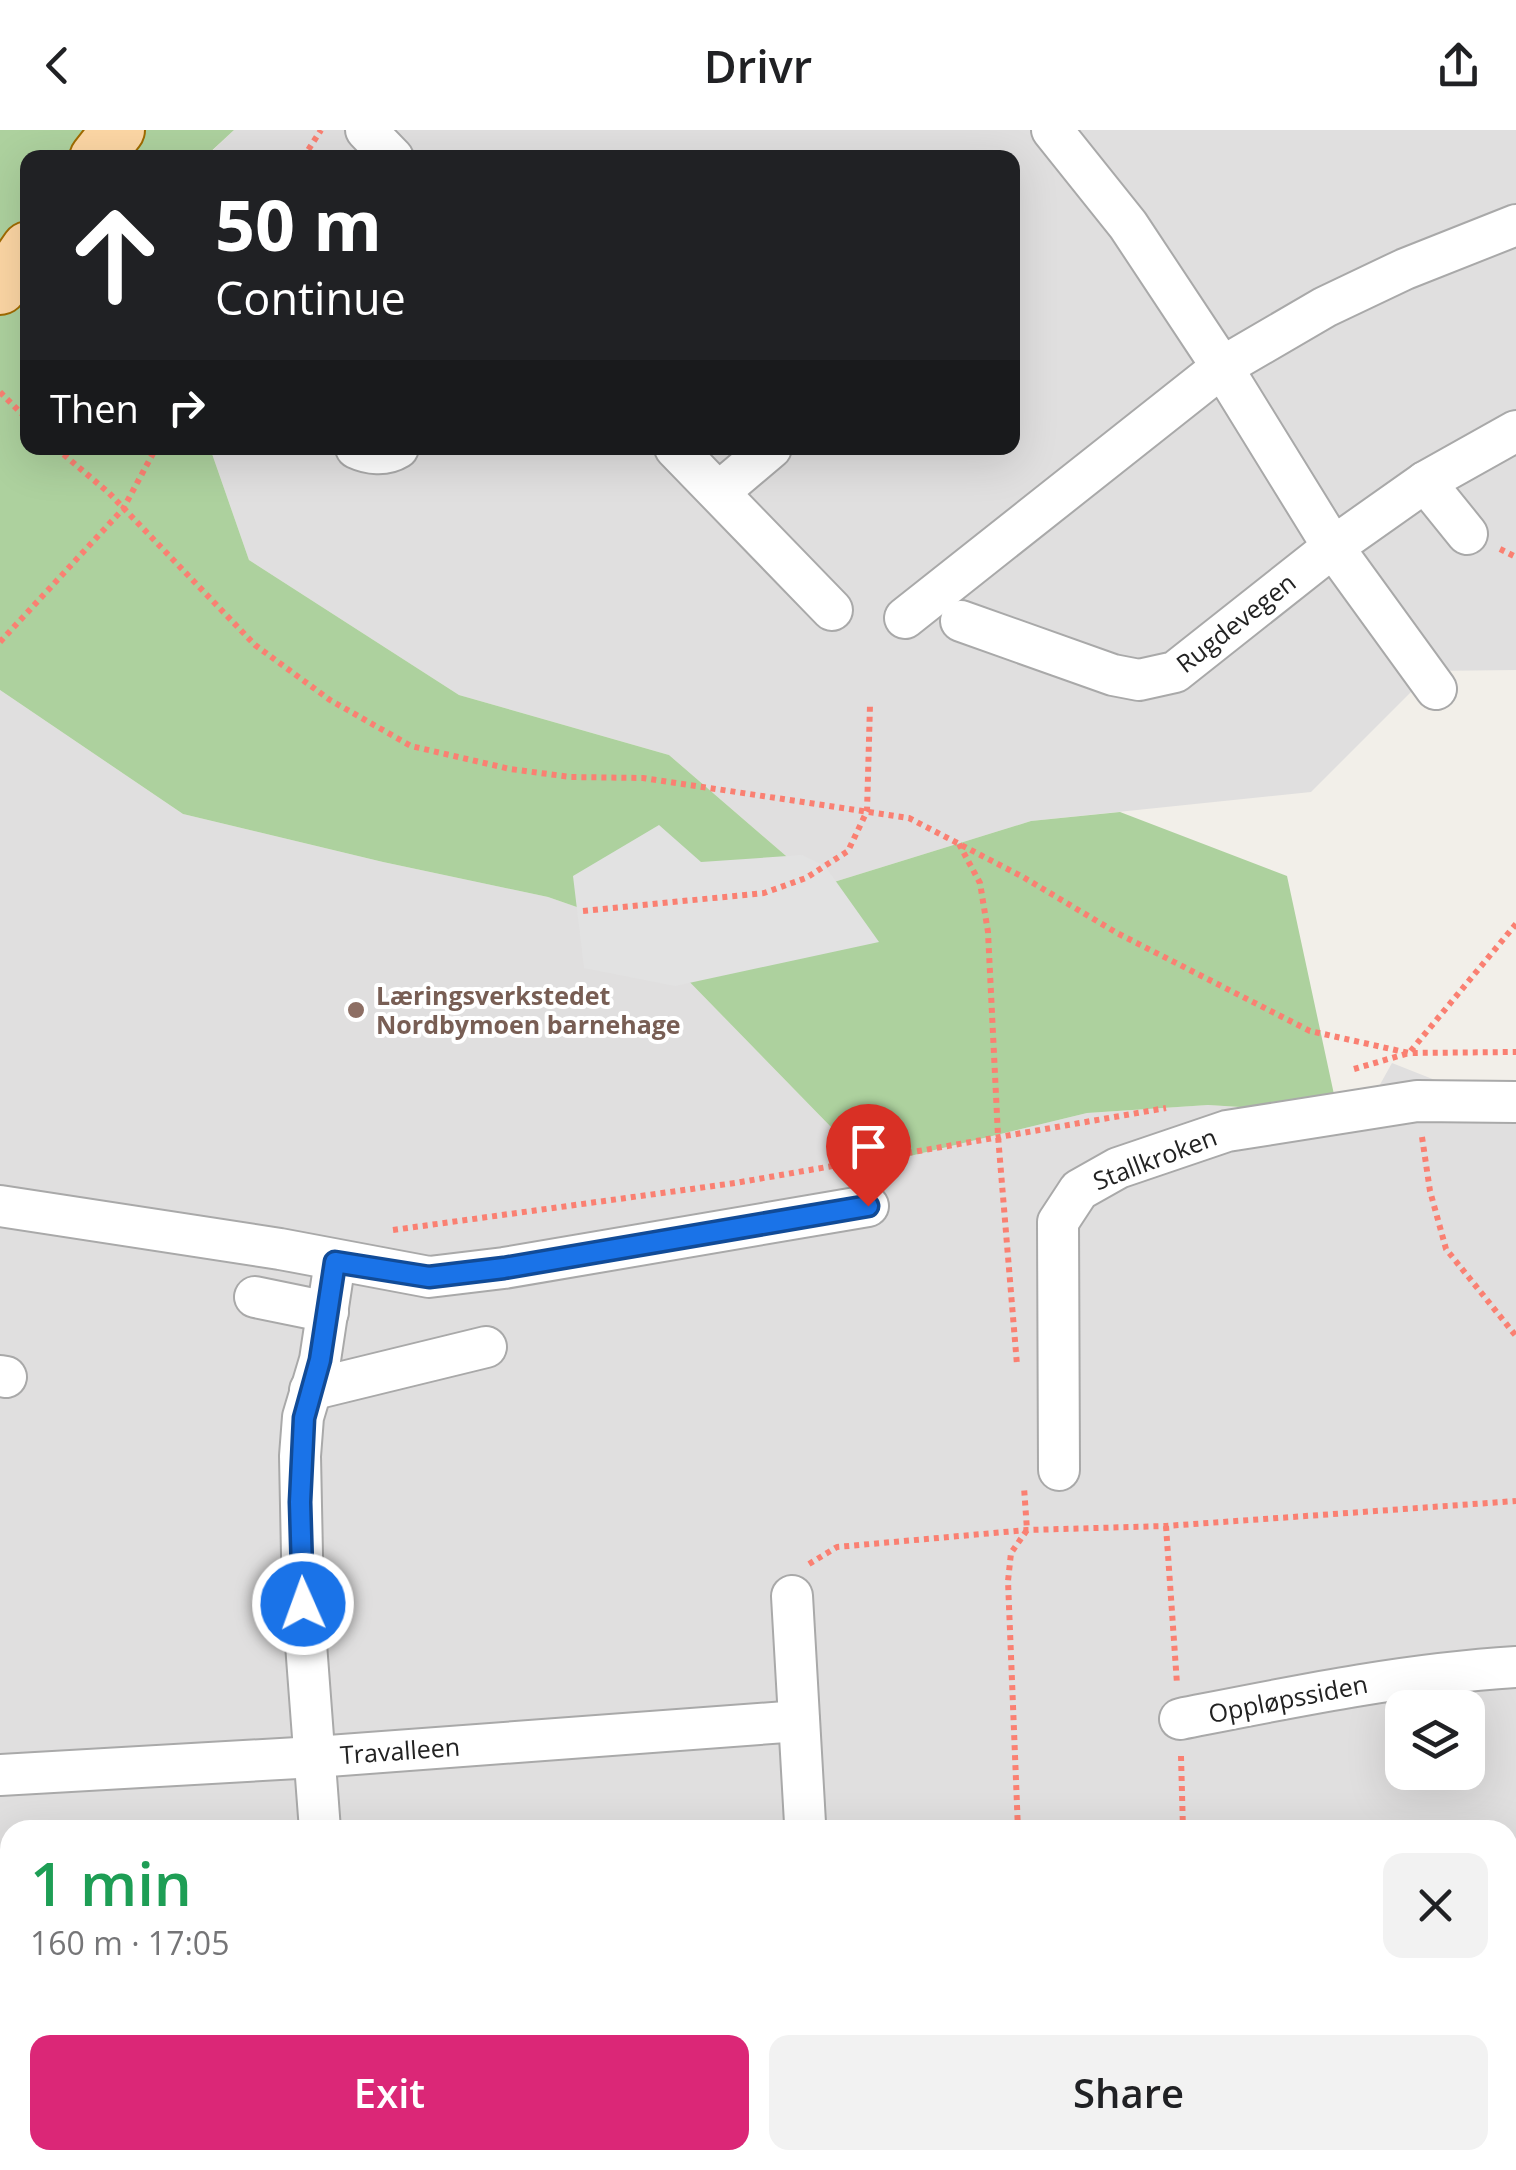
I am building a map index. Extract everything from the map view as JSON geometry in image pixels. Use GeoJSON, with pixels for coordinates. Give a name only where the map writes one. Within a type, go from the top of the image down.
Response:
{"type":"FeatureCollection","features":[{"type":"Feature","properties":{"kind":"main road"},"geometry":{"type":"LineString","coordinates":[[102,150],[118,130]]}},
{"type":"Feature","properties":{"kind":"main road"},"geometry":{"type":"LineString","coordinates":[[0,288],[20,259]]}},
{"type":"Feature","properties":{"kind":"street"},"geometry":{"type":"LineString","coordinates":[[366,130],[385,150]]}},
{"type":"Feature","properties":{"kind":"street"},"geometry":{"type":"LineString","coordinates":[[1052,130],[1128,224],[1333,547],[1436,689]]}},
{"type":"Feature","properties":{"kind":"street"},"geometry":{"type":"LineString","coordinates":[[904,618],[1222,367],[1341,299],[1516,225]]}},
{"type":"Feature","properties":{"kind":"street","name":"Rugdevegen"},"geometry":{"type":"LineString","coordinates":[[961,620],[1113,674],[1140,680],[1175,672],[1333,547],[1425,482],[1514,435]]}},
{"type":"Feature","properties":{"kind":"street"},"geometry":{"type":"LineString","coordinates":[[682,455],[832,610]]}},
{"type":"Feature","properties":{"kind":"street"},"geometry":{"type":"LineString","coordinates":[[719,492],[763,455]]}},
{"type":"Feature","properties":{"kind":"street"},"geometry":{"type":"LineString","coordinates":[[1425,482],[1467,534]]}},
{"type":"Feature","properties":{"kind":"street","name":"Stallkroken"},"geometry":{"type":"LineString","coordinates":[[1041,1472],[1058,1222],[1079,1190],[1118,1168],[1227,1131],[1416,1102],[1516,1102]]}},
{"type":"Feature","properties":{"kind":"street"},"geometry":{"type":"LineString","coordinates":[[0,1206],[280,1249],[429,1277],[504,1268],[868,1206]]}},
{"type":"Feature","properties":{"kind":"street"},"geometry":{"type":"LineString","coordinates":[[319,1820],[303,1604],[300,1502],[304,1418],[335,1262]]}},
{"type":"Feature","properties":{"kind":"street"},"geometry":{"type":"LineString","coordinates":[[255,1297],[328,1312]]}},
{"type":"Feature","properties":{"kind":"street"},"geometry":{"type":"LineString","coordinates":[[310,1390],[486,1348]]}},
{"type":"Feature","properties":{"kind":"street"},"geometry":{"type":"LineString","coordinates":[[792,1596],[805,1820]]}},
{"type":"Feature","properties":{"kind":"street","name":"Oppløpssiden"},"geometry":{"type":"LineString","coordinates":[[1180,1719],[1408,1677],[1516,1667]]}},
{"type":"Feature","properties":{"kind":"street","name":"Travalleen"},"geometry":{"type":"LineString","coordinates":[[0,1774],[315,1757],[800,1721]]}},
{"type":"Feature","properties":{"kind":"path"},"geometry":{"type":"LineString","coordinates":[[0,392],[20,412]]}},
{"type":"Feature","properties":{"kind":"path"},"geometry":{"type":"LineString","coordinates":[[64,455],[123,509],[255,645],[330,700],[411,746],[510,769],[570,777],[644,778],[909,818],[1117,933],[1310,1031],[1408,1052],[1516,1052]]}},
{"type":"Feature","properties":{"kind":"path"},"geometry":{"type":"LineString","coordinates":[[0,642],[123,509],[152,455]]}},
{"type":"Feature","properties":{"kind":"path"},"geometry":{"type":"LineString","coordinates":[[583,911],[764,893],[806,878],[848,851],[866,811],[870,705]]}},
{"type":"Feature","properties":{"kind":"path"},"geometry":{"type":"LineString","coordinates":[[958,843],[980,883],[988,932],[998,1136],[1018,1382]]}},
{"type":"Feature","properties":{"kind":"path"},"geometry":{"type":"LineString","coordinates":[[1346,1072],[1408,1052],[1516,924]]}},
{"type":"Feature","properties":{"kind":"path"},"geometry":{"type":"LineString","coordinates":[[1416,1102],[1430,1192],[1446,1249],[1516,1336]]}},
{"type":"Feature","properties":{"kind":"path"},"geometry":{"type":"LineString","coordinates":[[388,1231],[736,1182],[1184,1105]]}},
{"type":"Feature","properties":{"kind":"path"},"geometry":{"type":"LineString","coordinates":[[1018,1820],[1008,1582],[1011,1554],[1026,1530],[1041,1472]]}},
{"type":"Feature","properties":{"kind":"path"},"geometry":{"type":"LineString","coordinates":[[792,1596],[805,1566],[838,1547],[1026,1530],[1166,1526],[1516,1501]]}},
{"type":"Feature","properties":{"kind":"shaded area"},"geometry":{"type":"Polygon","coordinates":[[[234,130],[1516,130],[1516,670],[1432,671],[1311,792],[1031,821],[821,886],[669,755],[459,695],[249,560],[212,455],[1020,455],[1020,150],[213,150],[234,130]]]}},
{"type":"Feature","properties":{"kind":"shaded area"},"geometry":{"type":"Polygon","coordinates":[[[0,690],[183,814],[548,897],[637,928],[869,1166],[1087,1113],[1208,1105],[1363,1115],[1392,1063],[1516,1112],[1516,1820],[0,1820],[0,690]]]}},
{"type":"Feature","properties":{"kind":"shaded area"},"geometry":{"type":"Polygon","coordinates":[[[659,825],[701,862],[802,855],[825,866],[879,942],[675,986],[584,968],[573,876],[659,825]]]}},
{"type":"Feature","properties":{"kind":"green space"},"geometry":{"type":"Polygon","coordinates":[[[0,130],[234,130],[213,150],[20,150],[20,455],[212,455],[249,560],[459,695],[669,755],[821,886],[1031,821],[1120,812],[1287,876],[1338,1113],[1208,1105],[1087,1113],[869,1166],[637,928],[548,897],[183,814],[0,690],[0,130]]]}},
{"type":"Feature","properties":{"kind":"place","name":"Læringsverkstedet Nordbymoen barnehage"},"geometry":{"type":"Point","coordinates":[356,1010]}},
{"type":"Feature","properties":{"kind":"route"},"geometry":{"type":"LineString","coordinates":[[303,1604],[300,1456],[335,1262],[429,1277],[504,1268],[868,1206]]}}]}
